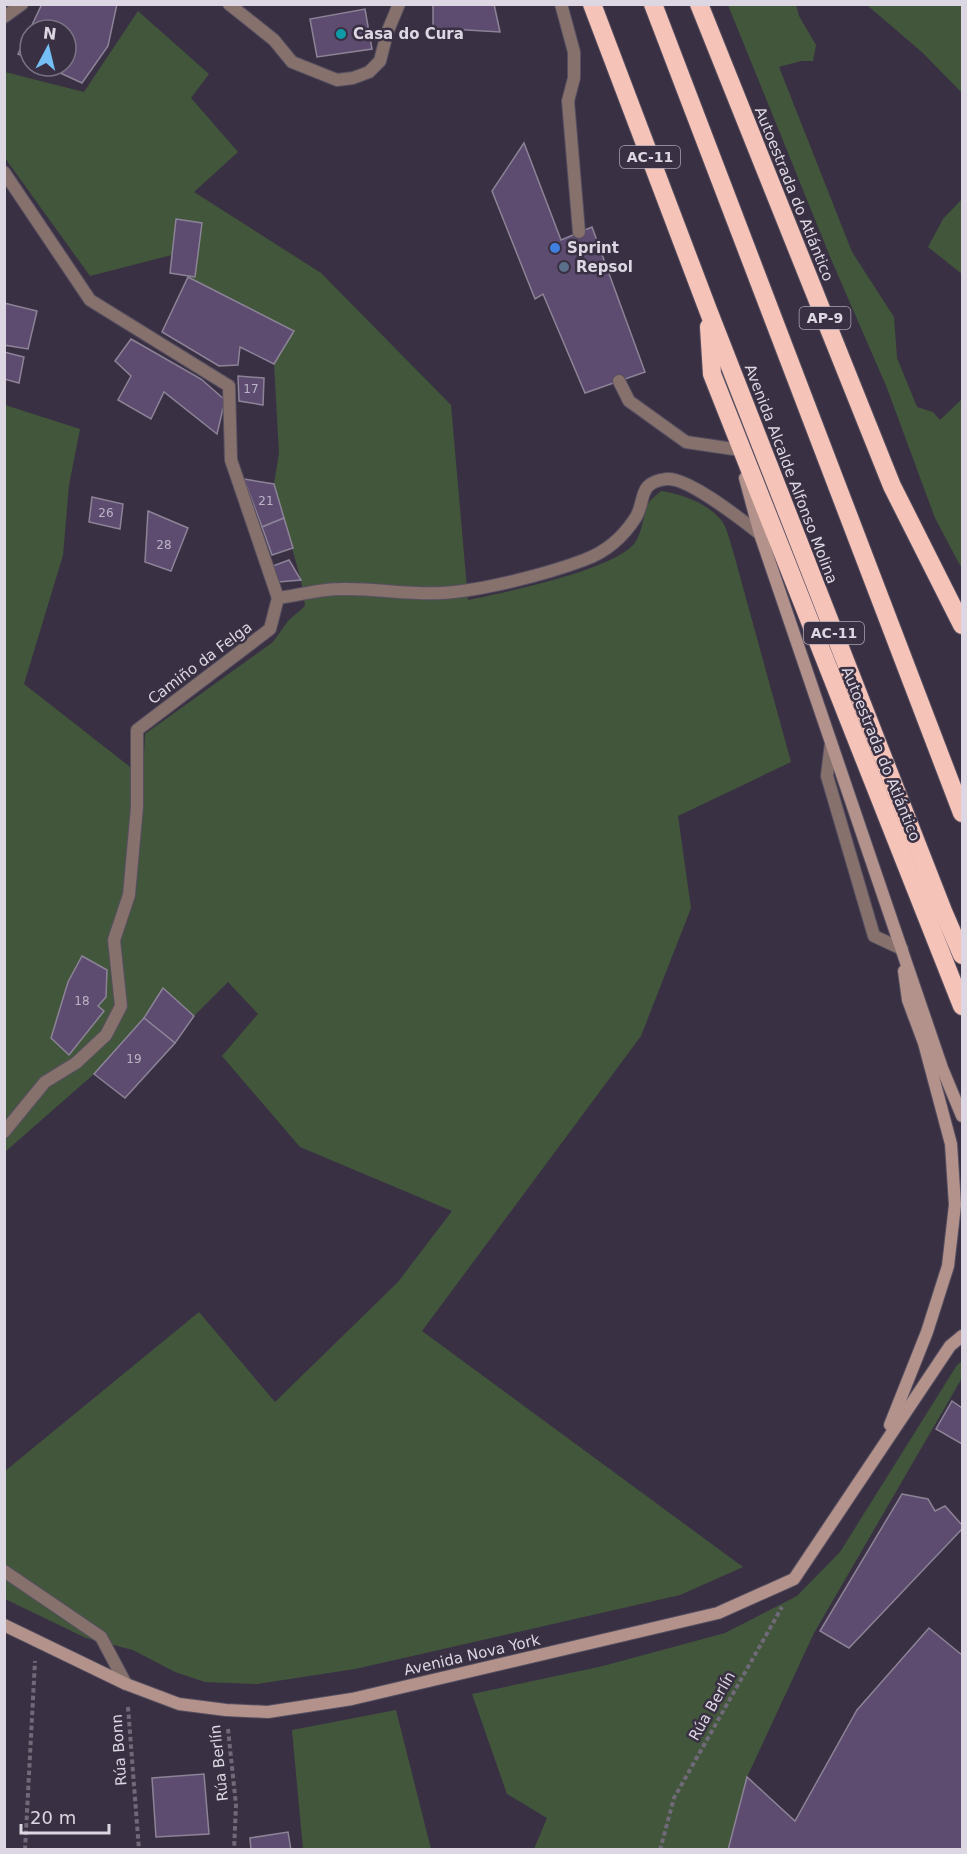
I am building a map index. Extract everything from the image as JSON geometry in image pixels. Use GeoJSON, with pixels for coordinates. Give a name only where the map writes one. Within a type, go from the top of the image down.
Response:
{"type":"FeatureCollection","features":[{"type":"Feature","properties":{"kind":"highway","name":"Avenida Alcalde Alfonso Molina"},"geometry":{"type":"LineString","coordinates":[[592,4],[708,310],[943,911],[963,955]]}},
{"type":"Feature","properties":{"kind":"highway"},"geometry":{"type":"LineString","coordinates":[[653,4],[963,813]]}},
{"type":"Feature","properties":{"kind":"highway","name":"Autoestrada do Atlántico"},"geometry":{"type":"LineString","coordinates":[[699,4],[892,486],[963,625]]}},
{"type":"Feature","properties":{"kind":"highway","name":"Autoestrada do Atlántico"},"geometry":{"type":"LineString","coordinates":[[708,310],[712,374],[740,450],[963,1006]]}},
{"type":"Feature","properties":{"kind":"main road"},"geometry":{"type":"LineString","coordinates":[[740,450],[760,534],[942,1068],[963,1116]]}},
{"type":"Feature","properties":{"kind":"main road"},"geometry":{"type":"LineString","coordinates":[[883,1444],[927,1332],[948,1266],[955,1205],[951,1144],[924,1043],[908,1000],[902,949]]}},
{"type":"Feature","properties":{"kind":"main road"},"geometry":{"type":"LineString","coordinates":[[794,1579],[950,1346],[963,1336]]}},
{"type":"Feature","properties":{"kind":"main road","name":"Avenida Nova York"},"geometry":{"type":"LineString","coordinates":[[4,1625],[126,1684],[179,1704],[268,1712],[352,1699],[718,1613],[794,1579]]}},
{"type":"Feature","properties":{"kind":"street"},"geometry":{"type":"LineString","coordinates":[[4,17],[22,4]]}},
{"type":"Feature","properties":{"kind":"street"},"geometry":{"type":"LineString","coordinates":[[229,4],[274,40],[292,62],[337,80],[353,78],[369,72],[380,61],[387,33],[399,4]]}},
{"type":"Feature","properties":{"kind":"street"},"geometry":{"type":"LineString","coordinates":[[561,4],[574,52],[574,78],[568,101],[579,232]]}},
{"type":"Feature","properties":{"kind":"street"},"geometry":{"type":"LineString","coordinates":[[4,172],[90,300],[229,386],[231,460],[278,598],[340,589],[442,593],[519,579],[585,560],[608,548],[624,532],[637,515],[643,492],[656,481],[670,478],[705,493],[760,534]]}},
{"type":"Feature","properties":{"kind":"street"},"geometry":{"type":"LineString","coordinates":[[619,381],[629,401],[686,442],[740,450]]}},
{"type":"Feature","properties":{"kind":"street","name":"Camiño da Felga"},"geometry":{"type":"LineString","coordinates":[[4,1132],[45,1082],[76,1063],[106,1035],[121,1006],[114,940],[129,895],[137,807],[137,730],[270,629],[278,598]]}},
{"type":"Feature","properties":{"kind":"street"},"geometry":{"type":"LineString","coordinates":[[831,741],[827,776],[874,936],[902,949]]}},
{"type":"Feature","properties":{"kind":"street"},"geometry":{"type":"LineString","coordinates":[[4,1571],[101,1637],[126,1684]]}},
{"type":"Feature","properties":{"kind":"path"},"geometry":{"type":"LineString","coordinates":[[303,4],[313,4]]}},
{"type":"Feature","properties":{"kind":"path","name":"Rúa Berlín"},"geometry":{"type":"LineString","coordinates":[[660,1850],[674,1798],[782,1607],[794,1579]]}},
{"type":"Feature","properties":{"kind":"path"},"geometry":{"type":"LineString","coordinates":[[25,1850],[36,1640]]}},
{"type":"Feature","properties":{"kind":"path","name":"Rúa Bonn"},"geometry":{"type":"LineString","coordinates":[[126,1684],[139,1850]]}},
{"type":"Feature","properties":{"kind":"path","name":"Rúa Berlín"},"geometry":{"type":"LineString","coordinates":[[226,1710],[236,1805],[234,1850]]}},
{"type":"Feature","properties":{"kind":"green space"},"geometry":{"type":"Polygon","coordinates":[[[728,5],[796,5],[799,16],[816,45],[813,61],[801,61],[779,67],[852,252],[894,317],[897,358],[917,407],[933,412],[940,420],[962,399],[962,569],[935,518],[887,388],[831,259],[728,5]]]}},
{"type":"Feature","properties":{"kind":"green space"},"geometry":{"type":"Polygon","coordinates":[[[867,5],[962,5],[962,93],[923,53],[867,5]]]}},
{"type":"Feature","properties":{"kind":"green space"},"geometry":{"type":"Polygon","coordinates":[[[138,11],[209,74],[191,98],[238,152],[194,192],[321,273],[451,405],[468,600],[556,579],[604,563],[622,554],[634,544],[648,505],[661,491],[677,494],[701,504],[715,514],[725,527],[791,762],[678,816],[691,908],[641,1036],[422,1331],[743,1567],[680,1595],[355,1669],[257,1684],[205,1682],[175,1672],[133,1650],[86,1638],[5,1599],[5,1471],[199,1312],[275,1402],[398,1282],[452,1211],[300,1147],[222,1056],[258,1014],[228,982],[194,1016],[163,988],[144,1018],[94,1074],[5,1152],[5,405],[80,429],[69,485],[63,555],[24,684],[143,777],[145,734],[273,642],[288,621],[305,606],[301,580],[274,484],[279,453],[274,364],[188,277],[195,276],[202,223],[176,220],[172,255],[90,276],[5,158],[5,72],[18,75],[18,78],[29,78],[84,92],[138,11]]]}},
{"type":"Feature","properties":{"kind":"green space"},"geometry":{"type":"Polygon","coordinates":[[[962,199],[962,274],[928,247],[943,219],[962,199]]]}},
{"type":"Feature","properties":{"kind":"green space"},"geometry":{"type":"Polygon","coordinates":[[[962,1361],[962,1378],[814,1633],[747,1777],[728,1849],[534,1849],[547,1818],[507,1794],[472,1694],[603,1666],[725,1633],[797,1596],[840,1552],[957,1365],[962,1361]]]}},
{"type":"Feature","properties":{"kind":"green space"},"geometry":{"type":"Polygon","coordinates":[[[396,1710],[431,1849],[303,1849],[292,1730],[396,1710]]]}},
{"type":"Feature","properties":{"kind":"building"},"geometry":{"type":"Polygon","coordinates":[[[42,4],[117,4],[108,46],[82,83],[71,78],[78,78],[78,18],[35,18],[42,4]]]}},
{"type":"Feature","properties":{"kind":"building"},"geometry":{"type":"Polygon","coordinates":[[[433,4],[494,4],[500,32],[433,28],[433,4]]]}},
{"type":"Feature","properties":{"kind":"building","name":"Casa do Cura"},"geometry":{"type":"Polygon","coordinates":[[[365,9],[372,49],[317,57],[310,19],[365,9]]]}},
{"type":"Feature","properties":{"kind":"building","name":"Repsol"},"geometry":{"type":"Polygon","coordinates":[[[524,143],[561,240],[592,227],[645,372],[585,393],[543,294],[535,299],[492,191],[524,143]]]}},
{"type":"Feature","properties":{"kind":"building"},"geometry":{"type":"Polygon","coordinates":[[[176,219],[202,223],[195,277],[170,273],[176,219]]]}},
{"type":"Feature","properties":{"kind":"building"},"geometry":{"type":"Polygon","coordinates":[[[188,277],[294,331],[274,364],[240,347],[238,365],[219,366],[162,332],[188,277]]]}},
{"type":"Feature","properties":{"kind":"building"},"geometry":{"type":"Polygon","coordinates":[[[4,303],[37,311],[28,349],[4,345],[4,303]]]}},
{"type":"Feature","properties":{"kind":"building"},"geometry":{"type":"Polygon","coordinates":[[[131,339],[201,379],[225,400],[217,434],[164,392],[151,419],[118,400],[131,376],[115,361],[131,339]]]}},
{"type":"Feature","properties":{"kind":"building"},"geometry":{"type":"Polygon","coordinates":[[[4,352],[24,357],[19,383],[4,379],[4,352]]]}},
{"type":"Feature","properties":{"kind":"building"},"geometry":{"type":"Polygon","coordinates":[[[238,376],[264,378],[263,405],[239,401],[238,376]]]}},
{"type":"Feature","properties":{"kind":"building"},"geometry":{"type":"Polygon","coordinates":[[[244,479],[274,484],[284,518],[262,527],[244,479]]]}},
{"type":"Feature","properties":{"kind":"building"},"geometry":{"type":"Polygon","coordinates":[[[92,497],[123,504],[120,529],[89,522],[92,497]]]}},
{"type":"Feature","properties":{"kind":"building"},"geometry":{"type":"Polygon","coordinates":[[[148,511],[188,528],[171,571],[145,562],[148,511]]]}},
{"type":"Feature","properties":{"kind":"building"},"geometry":{"type":"Polygon","coordinates":[[[284,518],[293,548],[272,555],[262,527],[284,518]]]}},
{"type":"Feature","properties":{"kind":"building"},"geometry":{"type":"Polygon","coordinates":[[[289,560],[301,580],[278,582],[273,566],[289,560]]]}},
{"type":"Feature","properties":{"kind":"building"},"geometry":{"type":"Polygon","coordinates":[[[82,956],[107,970],[106,997],[98,1006],[104,1011],[69,1055],[51,1038],[68,982],[82,956]]]}},
{"type":"Feature","properties":{"kind":"building"},"geometry":{"type":"Polygon","coordinates":[[[163,988],[194,1016],[175,1043],[144,1018],[163,988]]]}},
{"type":"Feature","properties":{"kind":"building"},"geometry":{"type":"Polygon","coordinates":[[[144,1018],[175,1043],[125,1098],[94,1074],[144,1018]]]}},
{"type":"Feature","properties":{"kind":"building"},"geometry":{"type":"Polygon","coordinates":[[[952,1401],[962,1408],[962,1444],[936,1429],[952,1401]]]}},
{"type":"Feature","properties":{"kind":"building"},"geometry":{"type":"Polygon","coordinates":[[[902,1494],[928,1499],[935,1511],[945,1506],[962,1525],[962,1529],[849,1648],[820,1631],[902,1494]]]}},
{"type":"Feature","properties":{"kind":"building"},"geometry":{"type":"Polygon","coordinates":[[[929,1628],[962,1655],[962,1850],[728,1850],[747,1777],[795,1821],[857,1710],[929,1628]]]}},
{"type":"Feature","properties":{"kind":"building"},"geometry":{"type":"Polygon","coordinates":[[[204,1774],[209,1834],[156,1837],[152,1778],[204,1774]]]}},
{"type":"Feature","properties":{"kind":"building"},"geometry":{"type":"Polygon","coordinates":[[[288,1832],[291,1850],[251,1850],[250,1838],[288,1832]]]}},
{"type":"Feature","properties":{"kind":"place","name":"Casa do Cura"},"geometry":{"type":"Point","coordinates":[341,34]}},
{"type":"Feature","properties":{"kind":"place","name":"Sprint"},"geometry":{"type":"Point","coordinates":[555,248]}},
{"type":"Feature","properties":{"kind":"place","name":"Repsol"},"geometry":{"type":"Point","coordinates":[564,267]}}]}
